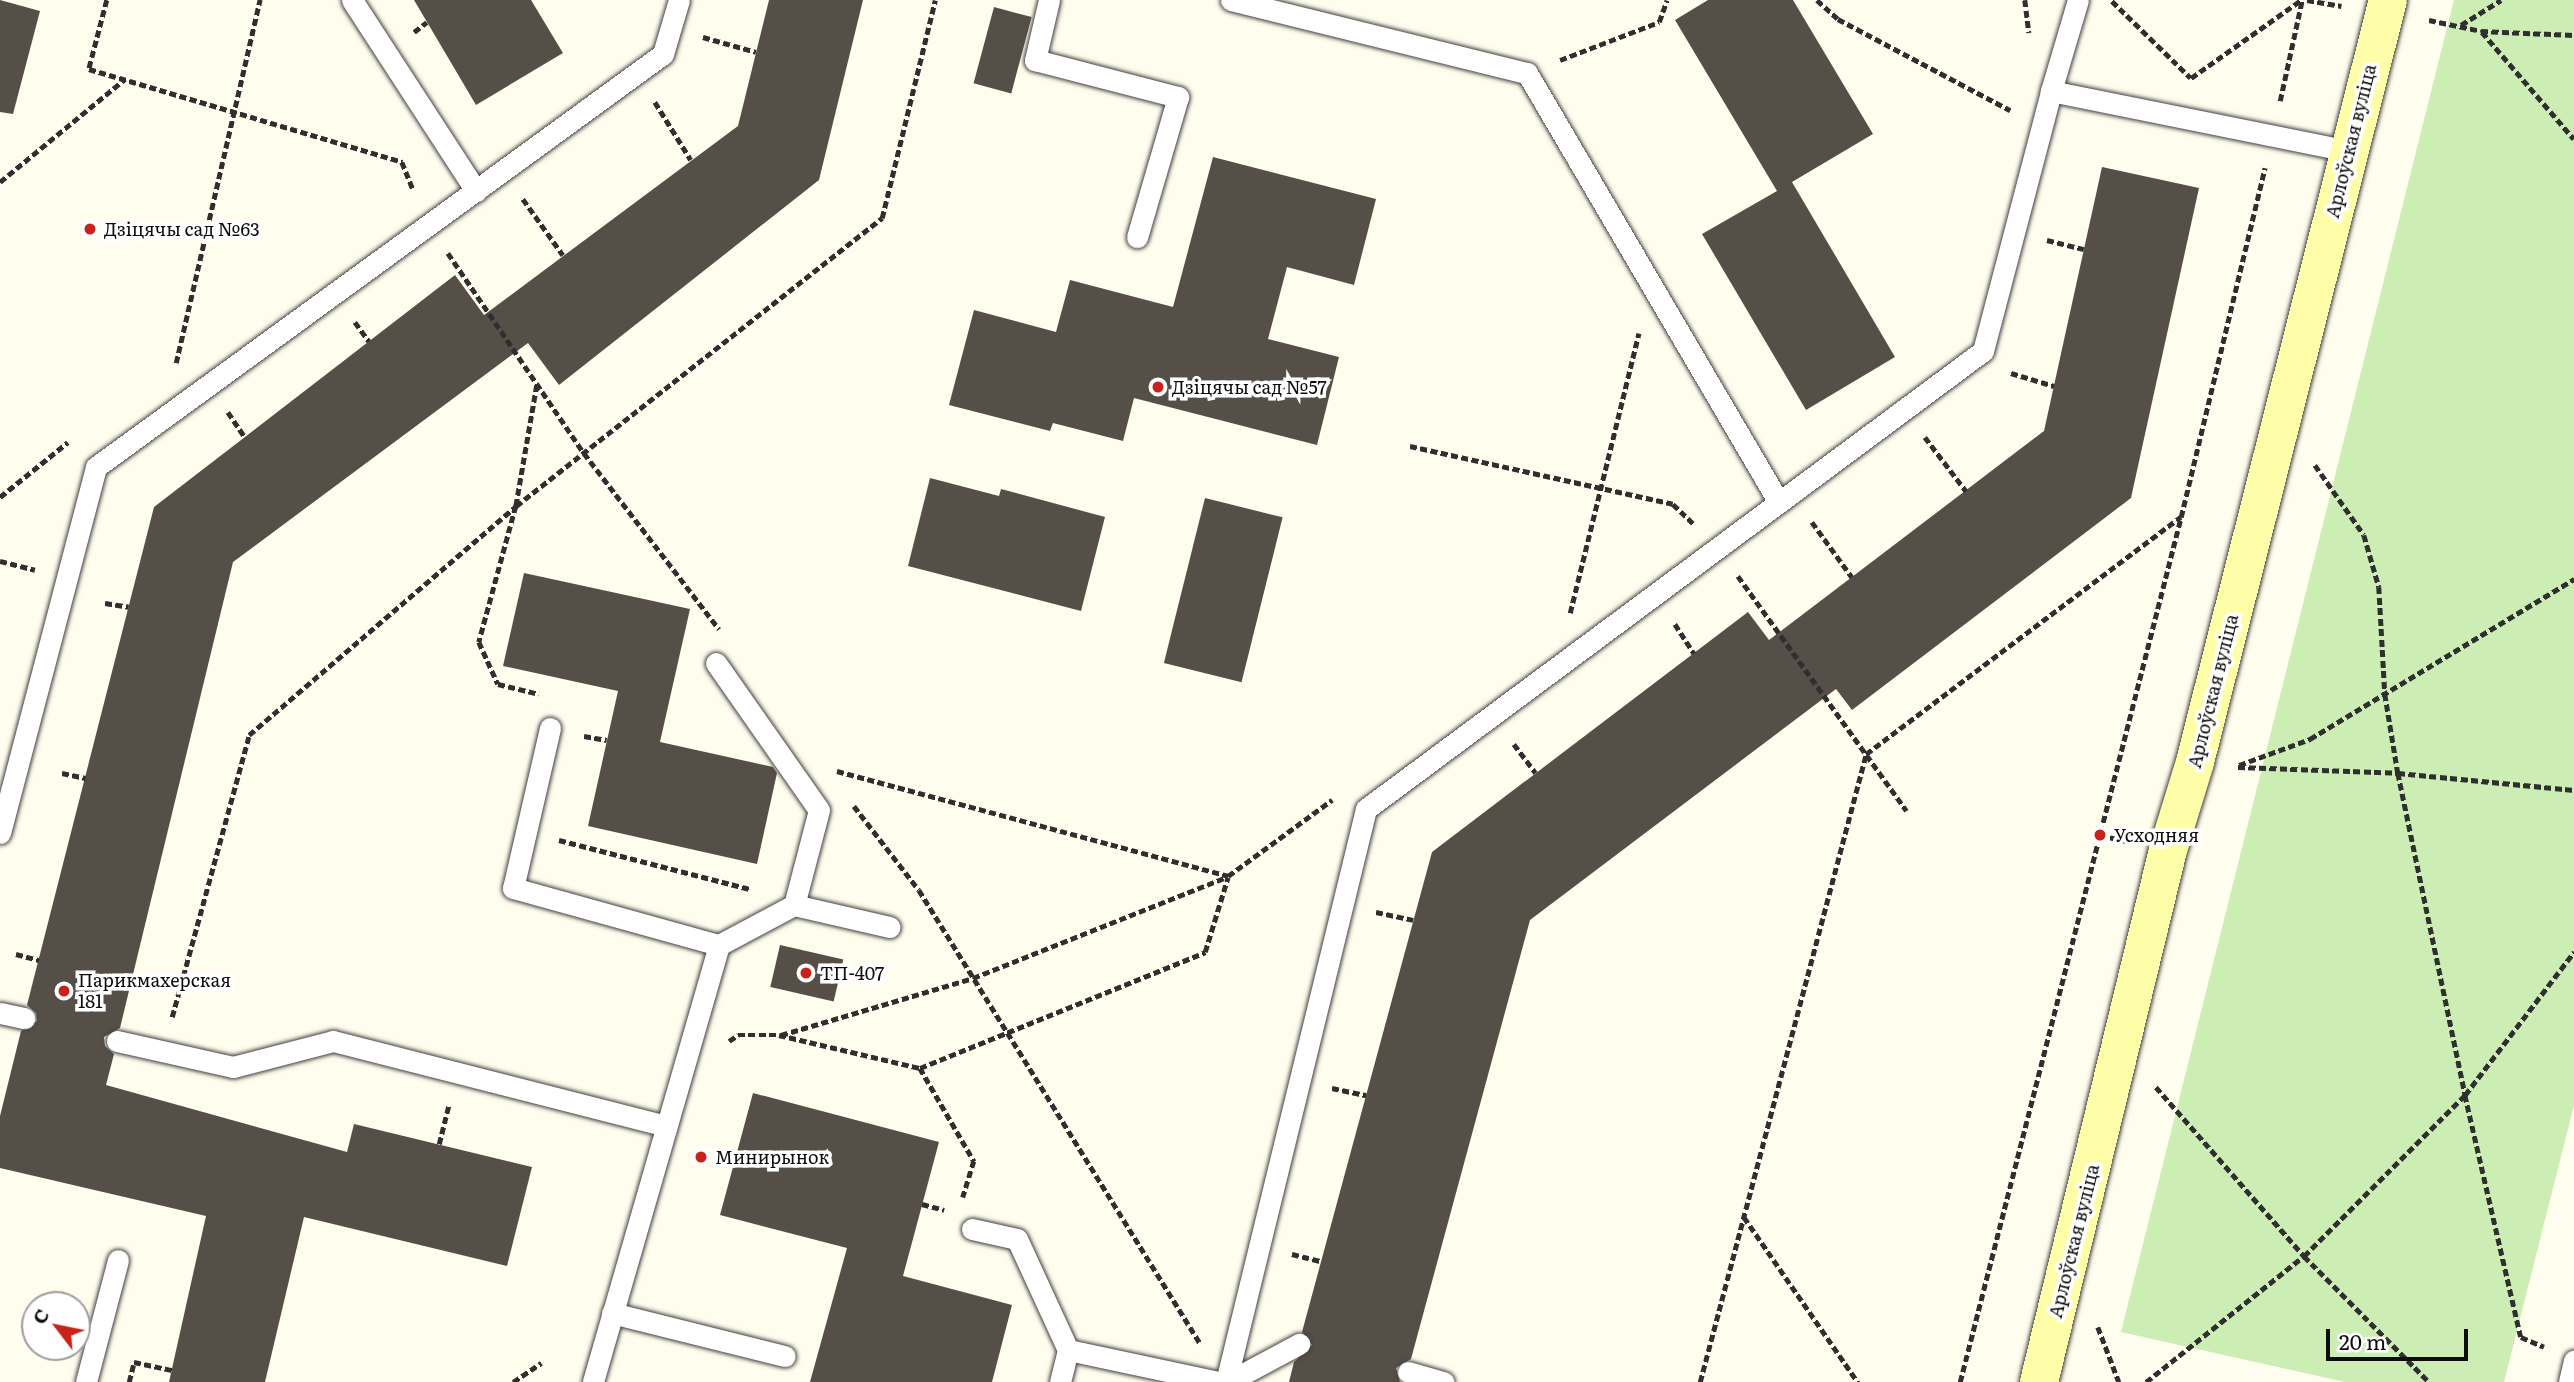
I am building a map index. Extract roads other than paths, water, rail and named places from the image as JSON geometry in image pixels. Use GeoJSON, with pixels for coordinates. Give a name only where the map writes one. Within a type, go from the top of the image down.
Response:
{"type":"FeatureCollection","features":[{"type":"Feature","properties":{"kind":"street","name":"Арлоўская вуліца"},"geometry":{"type":"LineString","coordinates":[[2039,1382],[2124,1045],[2168,849],[2195,761],[2388,0]]}},
{"type":"Feature","properties":{"kind":"lane"},"geometry":{"type":"LineString","coordinates":[[352,0],[476,191]]}},
{"type":"Feature","properties":{"kind":"lane"},"geometry":{"type":"LineString","coordinates":[[0,833],[96,467],[663,54],[678,0]]}},
{"type":"Feature","properties":{"kind":"lane"},"geometry":{"type":"LineString","coordinates":[[1049,0],[1035,60],[1178,97],[1138,237]]}},
{"type":"Feature","properties":{"kind":"lane"},"geometry":{"type":"LineString","coordinates":[[1231,0],[1527,73],[1779,502]]}},
{"type":"Feature","properties":{"kind":"lane"},"geometry":{"type":"LineString","coordinates":[[1227,1382],[1366,809],[1983,351],[2051,91],[2078,0]]}},
{"type":"Feature","properties":{"kind":"lane"},"geometry":{"type":"LineString","coordinates":[[2051,91],[2349,151]]}},
{"type":"Feature","properties":{"kind":"lane"},"geometry":{"type":"LineString","coordinates":[[716,663],[819,810],[794,905]]}},
{"type":"Feature","properties":{"kind":"lane"},"geometry":{"type":"LineString","coordinates":[[550,728],[513,888],[719,945],[794,905],[889,927]]}},
{"type":"Feature","properties":{"kind":"lane"},"geometry":{"type":"LineString","coordinates":[[593,1382],[719,945]]}},
{"type":"Feature","properties":{"kind":"lane"},"geometry":{"type":"LineString","coordinates":[[0,1013],[24,1017]]}},
{"type":"Feature","properties":{"kind":"lane"},"geometry":{"type":"LineString","coordinates":[[117,1041],[233,1067],[333,1041],[666,1126]]}},
{"type":"Feature","properties":{"kind":"lane"},"geometry":{"type":"LineString","coordinates":[[972,1229],[1017,1239],[1068,1350],[1060,1382]]}},
{"type":"Feature","properties":{"kind":"lane"},"geometry":{"type":"LineString","coordinates":[[86,1382],[118,1260]]}},
{"type":"Feature","properties":{"kind":"lane"},"geometry":{"type":"LineString","coordinates":[[612,1313],[785,1356]]}},
{"type":"Feature","properties":{"kind":"lane"},"geometry":{"type":"LineString","coordinates":[[1227,1382],[1298,1344]]}},
{"type":"Feature","properties":{"kind":"lane"},"geometry":{"type":"LineString","coordinates":[[1068,1350],[1218,1382]]}},
{"type":"Feature","properties":{"kind":"lane"},"geometry":{"type":"LineString","coordinates":[[2569,1382],[2574,1361]]}},
{"type":"Feature","properties":{"kind":"lane"},"geometry":{"type":"LineString","coordinates":[[1408,1372],[1444,1382]]}},
{"type":"Feature","properties":{"kind":"place","name":"Дзіцячы сад №63"},"geometry":{"type":"Point","coordinates":[90,229]}},
{"type":"Feature","properties":{"kind":"place","name":"Дзіцячы сад №57"},"geometry":{"type":"Point","coordinates":[1158,387]}},
{"type":"Feature","properties":{"kind":"place","name":"Усходняя"},"geometry":{"type":"Point","coordinates":[2100,835]}},
{"type":"Feature","properties":{"kind":"place","name":"ТП-407"},"geometry":{"type":"Point","coordinates":[806,973]}},
{"type":"Feature","properties":{"kind":"place","name":"Парикмахерская 181"},"geometry":{"type":"Point","coordinates":[64,991]}},
{"type":"Feature","properties":{"kind":"place","name":"Минирынок"},"geometry":{"type":"Point","coordinates":[701,1157]}}]}
